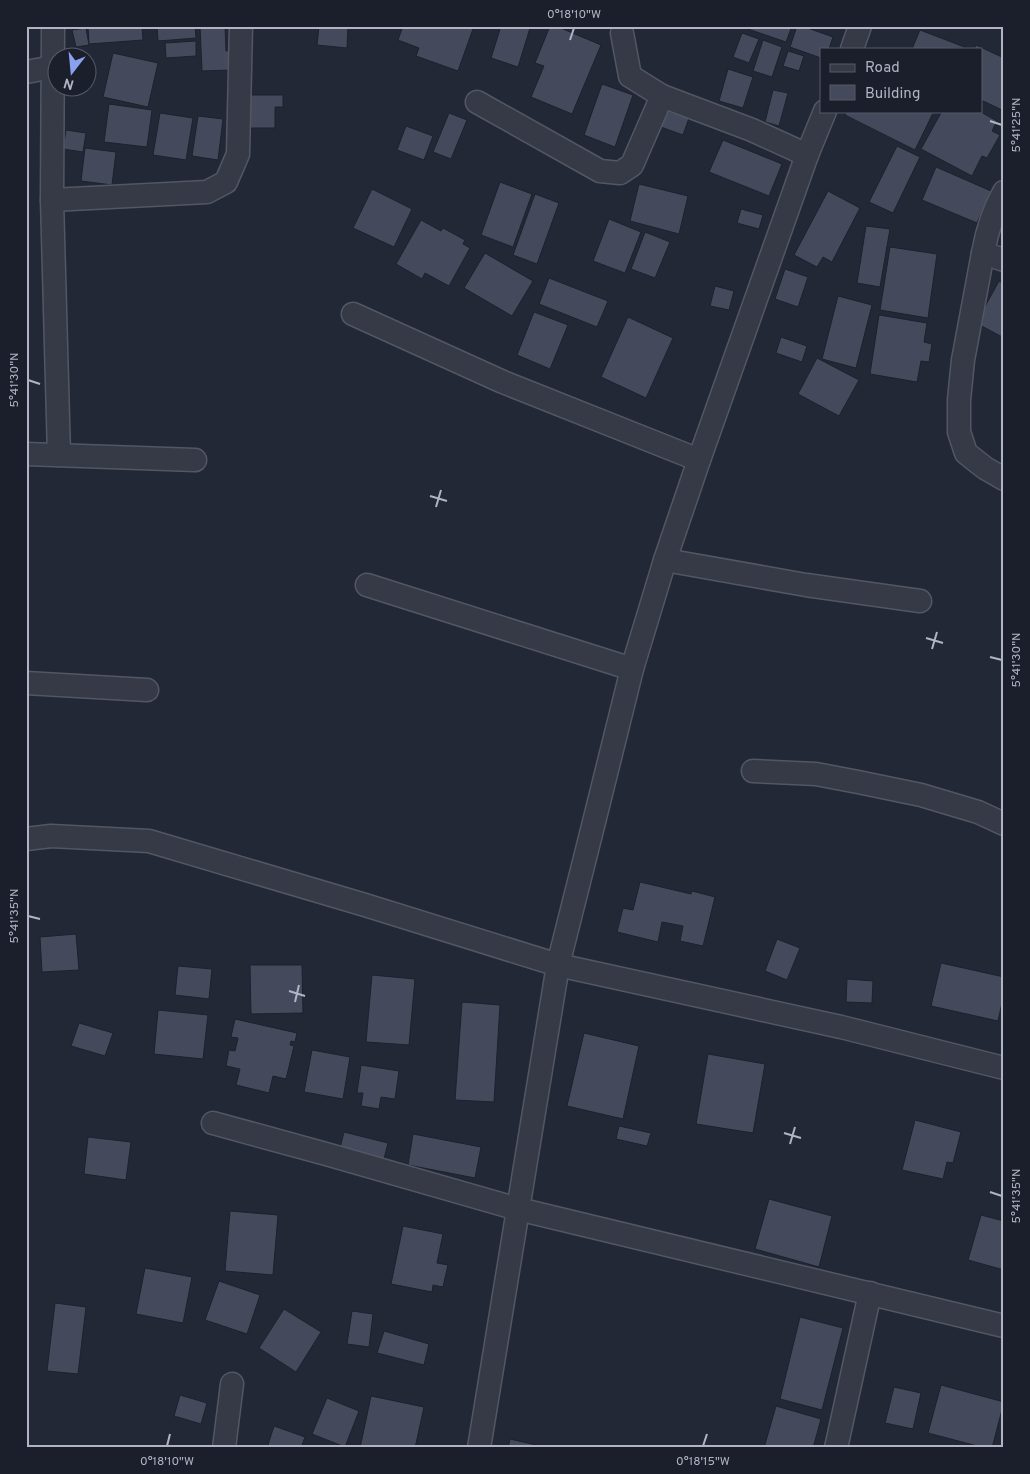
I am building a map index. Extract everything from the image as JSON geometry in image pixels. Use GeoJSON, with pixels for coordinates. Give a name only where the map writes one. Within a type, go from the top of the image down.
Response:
{"type":"FeatureCollection","features":[{"type":"Feature","properties":{"kind":"street"},"geometry":{"type":"LineString","coordinates":[[53,26],[53,48]]}},
{"type":"Feature","properties":{"kind":"street"},"geometry":{"type":"LineString","coordinates":[[52,200],[207,192],[226,182],[238,154],[241,26]]}},
{"type":"Feature","properties":{"kind":"street"},"geometry":{"type":"LineString","coordinates":[[852,48],[860,26]]}},
{"type":"Feature","properties":{"kind":"street"},"geometry":{"type":"LineString","coordinates":[[622,33],[630,76],[662,96],[752,130],[807,155]]}},
{"type":"Feature","properties":{"kind":"street"},"geometry":{"type":"LineString","coordinates":[[26,72],[48,68]]}},
{"type":"Feature","properties":{"kind":"street"},"geometry":{"type":"LineString","coordinates":[[477,102],[600,171],[620,173],[632,165],[662,96]]}},
{"type":"Feature","properties":{"kind":"street"},"geometry":{"type":"LineString","coordinates":[[53,98],[52,200],[59,455]]}},
{"type":"Feature","properties":{"kind":"street"},"geometry":{"type":"LineString","coordinates":[[479,1448],[558,965],[632,669],[665,560],[699,460],[807,155],[826,112]]}},
{"type":"Feature","properties":{"kind":"street"},"geometry":{"type":"LineString","coordinates":[[1004,192],[995,208],[986,235],[993,256],[963,360],[959,400],[959,432],[966,453],[985,468],[1004,479]]}},
{"type":"Feature","properties":{"kind":"street"},"geometry":{"type":"LineString","coordinates":[[353,314],[502,382],[699,460]]}},
{"type":"Feature","properties":{"kind":"street"},"geometry":{"type":"LineString","coordinates":[[26,454],[195,460]]}},
{"type":"Feature","properties":{"kind":"street"},"geometry":{"type":"LineString","coordinates":[[665,560],[806,585],[920,601]]}},
{"type":"Feature","properties":{"kind":"street"},"geometry":{"type":"LineString","coordinates":[[367,585],[632,669]]}},
{"type":"Feature","properties":{"kind":"street"},"geometry":{"type":"LineString","coordinates":[[26,683],[147,690]]}},
{"type":"Feature","properties":{"kind":"street"},"geometry":{"type":"LineString","coordinates":[[754,771],[816,774],[921,795],[978,812],[1004,824]]}},
{"type":"Feature","properties":{"kind":"street"},"geometry":{"type":"LineString","coordinates":[[26,840],[51,836],[149,842],[365,904],[558,965],[841,1028],[1004,1068]]}},
{"type":"Feature","properties":{"kind":"street"},"geometry":{"type":"LineString","coordinates":[[213,1123],[518,1209],[1004,1326]]}},
{"type":"Feature","properties":{"kind":"street"},"geometry":{"type":"LineString","coordinates":[[836,1448],[870,1293]]}},
{"type":"Feature","properties":{"kind":"street"},"geometry":{"type":"LineString","coordinates":[[224,1448],[232,1384]]}},
{"type":"Feature","properties":{"kind":"building"},"geometry":{"type":"Polygon","coordinates":[[[88,26],[142,26],[143,40],[89,44],[88,26]]]}},
{"type":"Feature","properties":{"kind":"building"},"geometry":{"type":"Polygon","coordinates":[[[157,26],[195,26],[196,38],[158,41],[157,26]]]}},
{"type":"Feature","properties":{"kind":"building"},"geometry":{"type":"Polygon","coordinates":[[[200,26],[225,26],[226,51],[231,50],[231,70],[202,71],[200,26]]]}},
{"type":"Feature","properties":{"kind":"building"},"geometry":{"type":"Polygon","coordinates":[[[319,26],[348,26],[347,48],[317,45],[319,26]]]}},
{"type":"Feature","properties":{"kind":"building"},"geometry":{"type":"Polygon","coordinates":[[[403,26],[474,26],[458,71],[416,56],[419,48],[398,40],[403,26]]]}},
{"type":"Feature","properties":{"kind":"building"},"geometry":{"type":"Polygon","coordinates":[[[501,26],[524,26],[530,28],[518,67],[491,58],[501,26]]]}},
{"type":"Feature","properties":{"kind":"building"},"geometry":{"type":"Polygon","coordinates":[[[550,26],[556,26],[601,45],[572,114],[531,97],[544,66],[535,63],[550,26]]]}},
{"type":"Feature","properties":{"kind":"building"},"geometry":{"type":"Polygon","coordinates":[[[745,26],[792,26],[786,42],[745,28],[745,26]]]}},
{"type":"Feature","properties":{"kind":"building"},"geometry":{"type":"Polygon","coordinates":[[[797,26],[833,37],[829,48],[820,48],[820,58],[790,47],[797,26]]]}},
{"type":"Feature","properties":{"kind":"building"},"geometry":{"type":"Polygon","coordinates":[[[86,28],[89,45],[76,47],[72,30],[86,28]]]}},
{"type":"Feature","properties":{"kind":"building"},"geometry":{"type":"Polygon","coordinates":[[[920,30],[967,48],[912,48],[920,30]]]}},
{"type":"Feature","properties":{"kind":"building"},"geometry":{"type":"Polygon","coordinates":[[[742,33],[759,39],[749,63],[733,57],[742,33]]]}},
{"type":"Feature","properties":{"kind":"building"},"geometry":{"type":"Polygon","coordinates":[[[763,40],[782,47],[772,77],[753,71],[763,40]]]}},
{"type":"Feature","properties":{"kind":"building"},"geometry":{"type":"Polygon","coordinates":[[[196,41],[196,56],[166,58],[165,43],[196,41]]]}},
{"type":"Feature","properties":{"kind":"building"},"geometry":{"type":"Polygon","coordinates":[[[976,45],[1004,58],[1004,111],[982,100],[982,48],[974,48],[976,45]]]}},
{"type":"Feature","properties":{"kind":"building"},"geometry":{"type":"Polygon","coordinates":[[[788,51],[804,56],[799,71],[783,66],[788,51]]]}},
{"type":"Feature","properties":{"kind":"building"},"geometry":{"type":"Polygon","coordinates":[[[113,53],[158,63],[148,107],[103,97],[113,53]]]}},
{"type":"Feature","properties":{"kind":"building"},"geometry":{"type":"Polygon","coordinates":[[[728,69],[753,77],[743,108],[719,101],[728,69]]]}},
{"type":"Feature","properties":{"kind":"building"},"geometry":{"type":"Polygon","coordinates":[[[602,84],[633,95],[615,147],[584,135],[602,84]]]}},
{"type":"Feature","properties":{"kind":"building"},"geometry":{"type":"Polygon","coordinates":[[[773,90],[788,93],[779,126],[765,122],[773,90]]]}},
{"type":"Feature","properties":{"kind":"building"},"geometry":{"type":"Polygon","coordinates":[[[247,95],[283,95],[283,107],[275,107],[275,128],[247,128],[247,95]]]}},
{"type":"Feature","properties":{"kind":"building"},"geometry":{"type":"Polygon","coordinates":[[[109,104],[152,110],[147,147],[104,142],[109,104]]]}},
{"type":"Feature","properties":{"kind":"building"},"geometry":{"type":"Polygon","coordinates":[[[664,110],[689,118],[683,135],[658,126],[664,110]]]}},
{"type":"Feature","properties":{"kind":"building"},"geometry":{"type":"Polygon","coordinates":[[[846,112],[934,112],[915,150],[845,115],[846,112]]]}},
{"type":"Feature","properties":{"kind":"building"},"geometry":{"type":"Polygon","coordinates":[[[941,112],[981,112],[997,121],[992,131],[1000,135],[987,158],[982,156],[972,176],[921,149],[941,112]]]}},
{"type":"Feature","properties":{"kind":"building"},"geometry":{"type":"Polygon","coordinates":[[[160,113],[193,118],[186,160],[153,155],[160,113]]]}},
{"type":"Feature","properties":{"kind":"building"},"geometry":{"type":"Polygon","coordinates":[[[449,113],[467,120],[451,159],[433,152],[449,113]]]}},
{"type":"Feature","properties":{"kind":"building"},"geometry":{"type":"Polygon","coordinates":[[[198,116],[223,119],[218,160],[192,156],[198,116]]]}},
{"type":"Feature","properties":{"kind":"building"},"geometry":{"type":"Polygon","coordinates":[[[406,126],[433,136],[424,160],[397,150],[406,126]]]}},
{"type":"Feature","properties":{"kind":"building"},"geometry":{"type":"Polygon","coordinates":[[[66,130],[86,133],[83,152],[63,149],[66,130]]]}},
{"type":"Feature","properties":{"kind":"building"},"geometry":{"type":"Polygon","coordinates":[[[723,140],[782,164],[769,196],[709,172],[723,140]]]}},
{"type":"Feature","properties":{"kind":"building"},"geometry":{"type":"Polygon","coordinates":[[[897,146],[920,157],[893,213],[869,202],[897,146]]]}},
{"type":"Feature","properties":{"kind":"building"},"geometry":{"type":"Polygon","coordinates":[[[85,148],[116,152],[112,185],[81,181],[85,148]]]}},
{"type":"Feature","properties":{"kind":"building"},"geometry":{"type":"Polygon","coordinates":[[[936,167],[991,191],[977,223],[922,200],[936,167]]]}},
{"type":"Feature","properties":{"kind":"building"},"geometry":{"type":"Polygon","coordinates":[[[500,182],[532,194],[513,247],[481,235],[500,182]]]}},
{"type":"Feature","properties":{"kind":"building"},"geometry":{"type":"Polygon","coordinates":[[[639,184],[688,196],[679,234],[630,221],[639,184]]]}},
{"type":"Feature","properties":{"kind":"building"},"geometry":{"type":"Polygon","coordinates":[[[372,189],[412,209],[394,247],[353,228],[372,189]]]}},
{"type":"Feature","properties":{"kind":"building"},"geometry":{"type":"Polygon","coordinates":[[[828,191],[860,208],[832,262],[823,257],[817,267],[794,255],[828,191]]]}},
{"type":"Feature","properties":{"kind":"building"},"geometry":{"type":"Polygon","coordinates":[[[535,194],[559,203],[537,264],[513,255],[535,194]]]}},
{"type":"Feature","properties":{"kind":"building"},"geometry":{"type":"Polygon","coordinates":[[[741,209],[763,215],[759,229],[737,223],[741,209]]]}},
{"type":"Feature","properties":{"kind":"building"},"geometry":{"type":"Polygon","coordinates":[[[609,219],[641,232],[625,273],[593,261],[609,219]]]}},
{"type":"Feature","properties":{"kind":"building"},"geometry":{"type":"Polygon","coordinates":[[[421,220],[441,231],[443,228],[465,240],[463,244],[470,248],[449,286],[425,273],[422,279],[396,264],[421,220]]]}},
{"type":"Feature","properties":{"kind":"building"},"geometry":{"type":"Polygon","coordinates":[[[866,226],[890,229],[880,287],[857,283],[866,226]]]}},
{"type":"Feature","properties":{"kind":"building"},"geometry":{"type":"Polygon","coordinates":[[[645,232],[670,242],[655,278],[631,269],[645,232]]]}},
{"type":"Feature","properties":{"kind":"building"},"geometry":{"type":"Polygon","coordinates":[[[890,247],[937,254],[928,318],[880,310],[890,247]]]}},
{"type":"Feature","properties":{"kind":"building"},"geometry":{"type":"Polygon","coordinates":[[[485,253],[533,281],[512,316],[464,288],[485,253]]]}},
{"type":"Feature","properties":{"kind":"building"},"geometry":{"type":"Polygon","coordinates":[[[785,269],[808,277],[798,307],[775,299],[785,269]]]}},
{"type":"Feature","properties":{"kind":"building"},"geometry":{"type":"Polygon","coordinates":[[[549,278],[608,301],[597,327],[539,304],[549,278]]]}},
{"type":"Feature","properties":{"kind":"building"},"geometry":{"type":"Polygon","coordinates":[[[999,281],[1004,284],[1004,338],[976,323],[999,281]]]}},
{"type":"Feature","properties":{"kind":"building"},"geometry":{"type":"Polygon","coordinates":[[[715,286],[734,291],[729,310],[710,306],[715,286]]]}},
{"type":"Feature","properties":{"kind":"building"},"geometry":{"type":"Polygon","coordinates":[[[838,296],[872,305],[856,368],[822,359],[838,296]]]}},
{"type":"Feature","properties":{"kind":"building"},"geometry":{"type":"Polygon","coordinates":[[[534,312],[568,325],[550,369],[517,355],[534,312]]]}},
{"type":"Feature","properties":{"kind":"building"},"geometry":{"type":"Polygon","coordinates":[[[879,315],[927,323],[924,342],[932,344],[929,362],[921,361],[917,382],[870,374],[879,315]]]}},
{"type":"Feature","properties":{"kind":"building"},"geometry":{"type":"Polygon","coordinates":[[[628,317],[673,338],[646,398],[601,377],[628,317]]]}},
{"type":"Feature","properties":{"kind":"building"},"geometry":{"type":"Polygon","coordinates":[[[781,337],[807,346],[802,362],[776,353],[781,337]]]}},
{"type":"Feature","properties":{"kind":"building"},"geometry":{"type":"Polygon","coordinates":[[[817,358],[859,380],[839,416],[798,394],[817,358]]]}},
{"type":"Feature","properties":{"kind":"building"},"geometry":{"type":"Polygon","coordinates":[[[640,882],[691,894],[692,891],[715,897],[703,946],[680,941],[683,926],[662,922],[658,942],[617,932],[623,908],[633,910],[640,882]]]}},
{"type":"Feature","properties":{"kind":"building"},"geometry":{"type":"Polygon","coordinates":[[[76,934],[79,970],[42,972],[40,937],[76,934]]]}},
{"type":"Feature","properties":{"kind":"building"},"geometry":{"type":"Polygon","coordinates":[[[777,939],[800,948],[787,980],[765,971],[777,939]]]}},
{"type":"Feature","properties":{"kind":"building"},"geometry":{"type":"Polygon","coordinates":[[[941,963],[1004,977],[1004,994],[998,1021],[931,1006],[941,963]]]}},
{"type":"Feature","properties":{"kind":"building"},"geometry":{"type":"Polygon","coordinates":[[[250,965],[302,965],[303,1013],[251,1014],[250,965]]]}},
{"type":"Feature","properties":{"kind":"building"},"geometry":{"type":"Polygon","coordinates":[[[178,966],[212,969],[209,999],[175,995],[178,966]]]}},
{"type":"Feature","properties":{"kind":"building"},"geometry":{"type":"Polygon","coordinates":[[[372,975],[415,979],[409,1045],[366,1042],[372,975]]]}},
{"type":"Feature","properties":{"kind":"building"},"geometry":{"type":"Polygon","coordinates":[[[847,979],[873,981],[872,1003],[846,1002],[847,979]]]}},
{"type":"Feature","properties":{"kind":"building"},"geometry":{"type":"Polygon","coordinates":[[[462,1002],[500,1005],[494,1102],[455,1100],[462,1002]]]}},
{"type":"Feature","properties":{"kind":"building"},"geometry":{"type":"Polygon","coordinates":[[[158,1010],[208,1015],[203,1059],[154,1054],[158,1010]]]}},
{"type":"Feature","properties":{"kind":"building"},"geometry":{"type":"Polygon","coordinates":[[[235,1019],[297,1033],[295,1042],[291,1041],[290,1045],[294,1046],[286,1079],[273,1076],[269,1093],[236,1085],[240,1069],[226,1066],[229,1050],[235,1051],[238,1038],[231,1037],[235,1019]]]}},
{"type":"Feature","properties":{"kind":"building"},"geometry":{"type":"Polygon","coordinates":[[[79,1023],[113,1033],[105,1056],[71,1046],[79,1023]]]}},
{"type":"Feature","properties":{"kind":"building"},"geometry":{"type":"Polygon","coordinates":[[[584,1033],[639,1046],[623,1119],[567,1106],[584,1033]]]}},
{"type":"Feature","properties":{"kind":"building"},"geometry":{"type":"Polygon","coordinates":[[[312,1050],[350,1057],[343,1099],[304,1092],[312,1050]]]}},
{"type":"Feature","properties":{"kind":"building"},"geometry":{"type":"Polygon","coordinates":[[[708,1054],[765,1064],[753,1133],[696,1124],[708,1054]]]}},
{"type":"Feature","properties":{"kind":"building"},"geometry":{"type":"Polygon","coordinates":[[[361,1065],[399,1071],[395,1099],[381,1097],[379,1109],[361,1106],[363,1093],[357,1093],[361,1065]]]}},
{"type":"Feature","properties":{"kind":"building"},"geometry":{"type":"Polygon","coordinates":[[[915,1120],[961,1132],[953,1163],[947,1162],[943,1179],[902,1170],[915,1120]]]}},
{"type":"Feature","properties":{"kind":"building"},"geometry":{"type":"Polygon","coordinates":[[[619,1126],[651,1133],[647,1146],[616,1139],[619,1126]]]}},
{"type":"Feature","properties":{"kind":"building"},"geometry":{"type":"Polygon","coordinates":[[[344,1132],[388,1143],[382,1167],[338,1156],[344,1132]]]}},
{"type":"Feature","properties":{"kind":"building"},"geometry":{"type":"Polygon","coordinates":[[[413,1134],[481,1147],[475,1178],[408,1165],[413,1134]]]}},
{"type":"Feature","properties":{"kind":"building"},"geometry":{"type":"Polygon","coordinates":[[[88,1137],[131,1142],[126,1180],[84,1174],[88,1137]]]}},
{"type":"Feature","properties":{"kind":"building"},"geometry":{"type":"Polygon","coordinates":[[[769,1199],[832,1216],[819,1267],[755,1249],[769,1199]]]}},
{"type":"Feature","properties":{"kind":"building"},"geometry":{"type":"Polygon","coordinates":[[[230,1211],[278,1215],[273,1275],[225,1271],[230,1211]]]}},
{"type":"Feature","properties":{"kind":"building"},"geometry":{"type":"Polygon","coordinates":[[[981,1215],[1004,1221],[1004,1270],[968,1260],[981,1215]]]}},
{"type":"Feature","properties":{"kind":"building"},"geometry":{"type":"Polygon","coordinates":[[[403,1226],[443,1234],[437,1263],[448,1265],[443,1287],[433,1285],[432,1292],[391,1284],[403,1226]]]}},
{"type":"Feature","properties":{"kind":"building"},"geometry":{"type":"Polygon","coordinates":[[[145,1268],[192,1277],[183,1323],[136,1314],[145,1268]]]}},
{"type":"Feature","properties":{"kind":"building"},"geometry":{"type":"Polygon","coordinates":[[[219,1281],[260,1295],[247,1334],[205,1320],[219,1281]]]}},
{"type":"Feature","properties":{"kind":"building"},"geometry":{"type":"Polygon","coordinates":[[[55,1303],[86,1307],[78,1374],[47,1371],[55,1303]]]}},
{"type":"Feature","properties":{"kind":"building"},"geometry":{"type":"Polygon","coordinates":[[[284,1309],[321,1332],[296,1372],[259,1348],[284,1309]]]}},
{"type":"Feature","properties":{"kind":"building"},"geometry":{"type":"Polygon","coordinates":[[[352,1311],[373,1314],[369,1347],[347,1344],[352,1311]]]}},
{"type":"Feature","properties":{"kind":"building"},"geometry":{"type":"Polygon","coordinates":[[[800,1317],[843,1328],[822,1410],[780,1399],[800,1317]]]}},
{"type":"Feature","properties":{"kind":"building"},"geometry":{"type":"Polygon","coordinates":[[[384,1331],[429,1344],[424,1365],[377,1353],[384,1331]]]}},
{"type":"Feature","properties":{"kind":"building"},"geometry":{"type":"Polygon","coordinates":[[[941,1385],[1004,1402],[992,1448],[985,1448],[928,1433],[941,1385]]]}},
{"type":"Feature","properties":{"kind":"building"},"geometry":{"type":"Polygon","coordinates":[[[894,1387],[921,1393],[913,1429],[885,1423],[894,1387]]]}},
{"type":"Feature","properties":{"kind":"building"},"geometry":{"type":"Polygon","coordinates":[[[180,1395],[207,1403],[201,1424],[174,1416],[180,1395]]]}},
{"type":"Feature","properties":{"kind":"building"},"geometry":{"type":"Polygon","coordinates":[[[371,1396],[424,1407],[415,1448],[360,1448],[371,1396]]]}},
{"type":"Feature","properties":{"kind":"building"},"geometry":{"type":"Polygon","coordinates":[[[327,1398],[359,1411],[345,1447],[312,1434],[327,1398]]]}},
{"type":"Feature","properties":{"kind":"building"},"geometry":{"type":"Polygon","coordinates":[[[776,1406],[821,1419],[813,1448],[764,1448],[776,1406]]]}},
{"type":"Feature","properties":{"kind":"building"},"geometry":{"type":"Polygon","coordinates":[[[274,1426],[305,1437],[301,1448],[267,1448],[274,1426]]]}},
{"type":"Feature","properties":{"kind":"building"},"geometry":{"type":"Polygon","coordinates":[[[510,1439],[549,1448],[508,1448],[510,1439]]]}},
{"type":"Feature","properties":{"kind":"building"},"geometry":{"type":"Polygon","coordinates":[[[32,1445],[74,1448],[32,1448],[32,1445]]]}}]}
